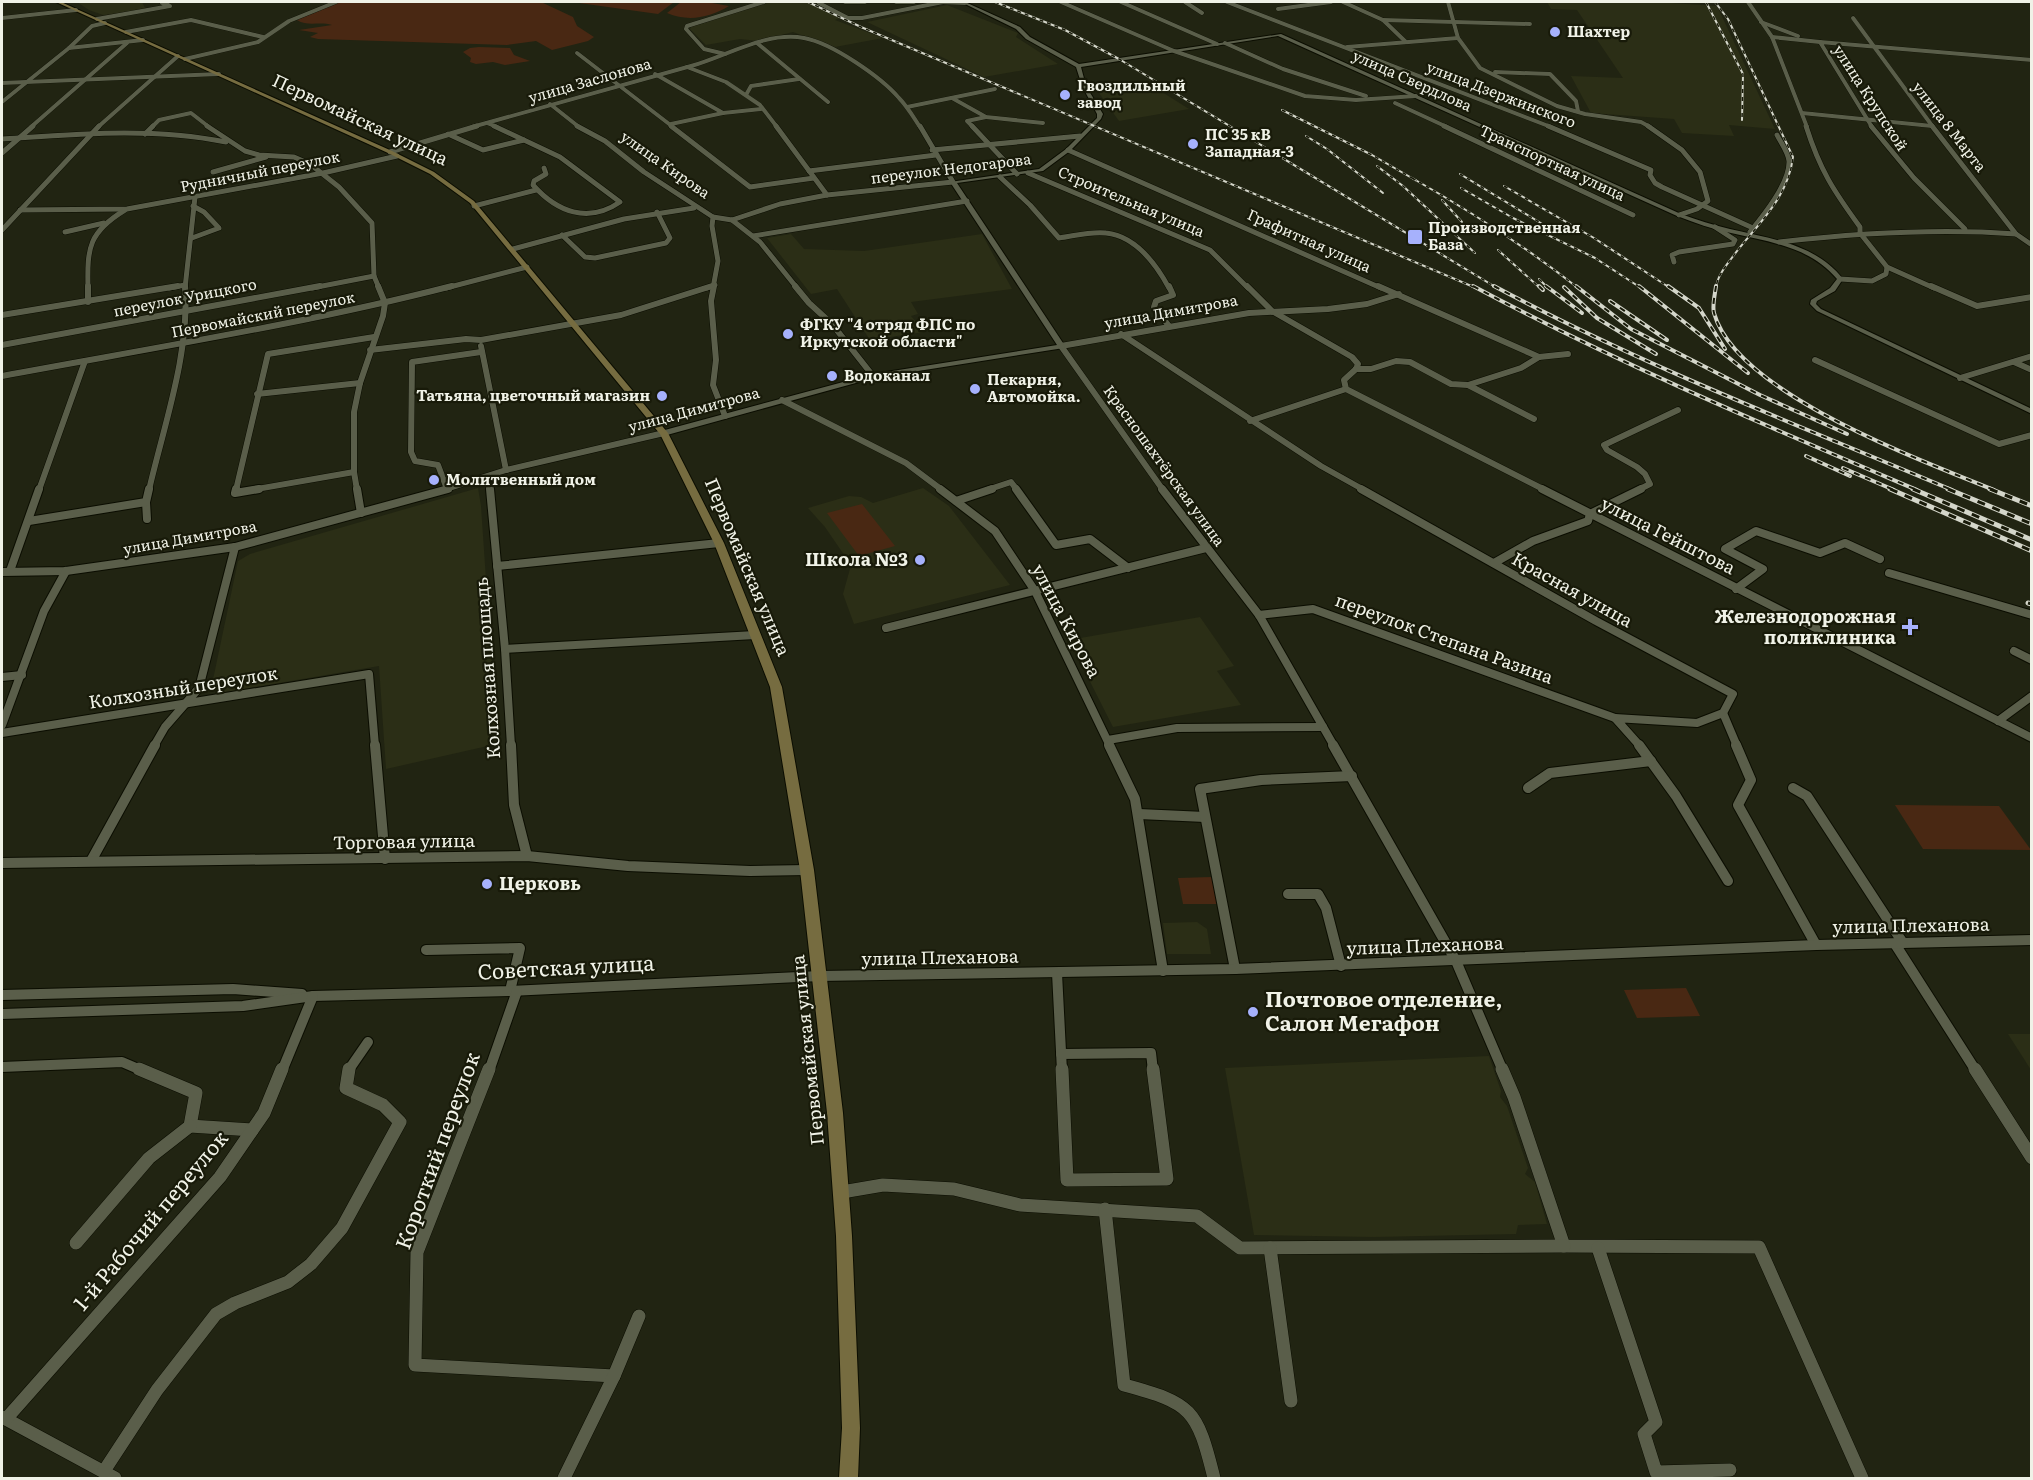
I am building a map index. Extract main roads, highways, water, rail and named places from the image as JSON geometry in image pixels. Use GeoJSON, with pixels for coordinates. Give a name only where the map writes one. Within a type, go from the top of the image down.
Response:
{"type":"FeatureCollection","features":[{"type":"Feature","properties":{"kind":"main road","name":"Первомайская улица"},"geometry":{"type":"LineString","coordinates":[[58,2],[393,154],[444,181],[474,206],[513,249],[664,433],[719,543],[776,687],[807,870],[842,1192],[851,1428],[849,1479]]}},
{"type":"Feature","properties":{"kind":"railway"},"geometry":{"type":"LineString","coordinates":[[808,2],[861,27],[1476,288]]}},
{"type":"Feature","properties":{"kind":"railway"},"geometry":{"type":"LineString","coordinates":[[995,2],[1065,30],[1119,59],[1497,288]]}},
{"type":"Feature","properties":{"kind":"railway"},"geometry":{"type":"LineString","coordinates":[[1706,2],[1743,74],[1742,120]]}},
{"type":"Feature","properties":{"kind":"railway"},"geometry":{"type":"LineString","coordinates":[[1715,2],[1728,19],[1793,157],[1790,172],[1778,199],[1724,269],[1716,288]]}},
{"type":"Feature","properties":{"kind":"railway"},"geometry":{"type":"LineString","coordinates":[[1282,110],[1372,155],[1417,181]]}},
{"type":"Feature","properties":{"kind":"railway"},"geometry":{"type":"LineString","coordinates":[[1306,136],[1327,149],[1383,193]]}},
{"type":"Feature","properties":{"kind":"railway"},"geometry":{"type":"LineString","coordinates":[[1377,166],[1403,186],[1475,253]]}},
{"type":"Feature","properties":{"kind":"railway"},"geometry":{"type":"LineString","coordinates":[[1460,174],[1544,225]]}},
{"type":"Feature","properties":{"kind":"railway"},"geometry":{"type":"LineString","coordinates":[[1412,178],[1497,230],[1578,288]]}},
{"type":"Feature","properties":{"kind":"railway"},"geometry":{"type":"LineString","coordinates":[[1504,186],[1594,238],[1670,288]]}},
{"type":"Feature","properties":{"kind":"railway"},"geometry":{"type":"LineString","coordinates":[[1461,188],[1513,218],[1595,258],[1641,288]]}},
{"type":"Feature","properties":{"kind":"railway"},"geometry":{"type":"LineString","coordinates":[[1442,200],[1462,222]]}},
{"type":"Feature","properties":{"kind":"railway"},"geometry":{"type":"LineString","coordinates":[[1498,250],[1540,288]]}},
{"type":"Feature","properties":{"kind":"railway"},"geometry":{"type":"LineString","coordinates":[[1539,279],[1546,286]]}},
{"type":"Feature","properties":{"kind":"railway"},"geometry":{"type":"LineString","coordinates":[[1473,286],[1637,368],[1917,490]]}},
{"type":"Feature","properties":{"kind":"railway"},"geometry":{"type":"LineString","coordinates":[[1494,286],[1663,368],[1952,490]]}},
{"type":"Feature","properties":{"kind":"railway"},"geometry":{"type":"LineString","coordinates":[[1539,286],[1543,290]]}},
{"type":"Feature","properties":{"kind":"railway"},"geometry":{"type":"LineString","coordinates":[[1546,286],[1582,313]]}},
{"type":"Feature","properties":{"kind":"railway"},"geometry":{"type":"LineString","coordinates":[[1576,286],[1631,329],[1760,395],[1847,434]]}},
{"type":"Feature","properties":{"kind":"railway"},"geometry":{"type":"LineString","coordinates":[[1639,286],[1748,373]]}},
{"type":"Feature","properties":{"kind":"railway"},"geometry":{"type":"LineString","coordinates":[[1668,286],[1699,308],[1725,349]]}},
{"type":"Feature","properties":{"kind":"railway"},"geometry":{"type":"LineString","coordinates":[[1716,286],[1714,313],[1729,342],[1757,370],[1793,396],[1835,420],[1879,442],[1994,490]]}},
{"type":"Feature","properties":{"kind":"railway"},"geometry":{"type":"LineString","coordinates":[[1564,287],[1597,318],[1656,354]]}},
{"type":"Feature","properties":{"kind":"railway"},"geometry":{"type":"LineString","coordinates":[[1610,301],[1667,340]]}},
{"type":"Feature","properties":{"kind":"railway"},"geometry":{"type":"LineString","coordinates":[[1806,456],[1850,476]]}},
{"type":"Feature","properties":{"kind":"railway"},"geometry":{"type":"LineString","coordinates":[[1843,468],[1894,490]]}},
{"type":"Feature","properties":{"kind":"railway"},"geometry":{"type":"LineString","coordinates":[[1890,489],[2032,551]]}},
{"type":"Feature","properties":{"kind":"railway"},"geometry":{"type":"LineString","coordinates":[[1913,489],[2032,540]]}},
{"type":"Feature","properties":{"kind":"railway"},"geometry":{"type":"LineString","coordinates":[[1948,489],[2032,524]]}},
{"type":"Feature","properties":{"kind":"railway"},"geometry":{"type":"LineString","coordinates":[[1990,489],[2032,506]]}},
{"type":"Feature","properties":{"kind":"railway"},"geometry":{"type":"LineString","coordinates":[[2028,603],[2032,604]]}},
{"type":"Feature","properties":{"kind":"place","name":"Шахтер"},"geometry":{"type":"Point","coordinates":[1555,32]}},
{"type":"Feature","properties":{"kind":"place","name":"Гвоздильный завод"},"geometry":{"type":"Point","coordinates":[1065,95]}},
{"type":"Feature","properties":{"kind":"place","name":"ПС 35 кВ Западная-3"},"geometry":{"type":"Point","coordinates":[1193,144]}},
{"type":"Feature","properties":{"kind":"place","name":"Производственная База"},"geometry":{"type":"Point","coordinates":[1415,237]}},
{"type":"Feature","properties":{"kind":"place","name":"ФГКУ \"4 отряд ФПС по Иркутской области\""},"geometry":{"type":"Point","coordinates":[788,334]}},
{"type":"Feature","properties":{"kind":"place","name":"Водоканал"},"geometry":{"type":"Point","coordinates":[832,376]}},
{"type":"Feature","properties":{"kind":"place","name":"Пекарня, Автомойка."},"geometry":{"type":"Point","coordinates":[975,389]}},
{"type":"Feature","properties":{"kind":"place","name":"Татьяна, цветочный магазин"},"geometry":{"type":"Point","coordinates":[662,396]}},
{"type":"Feature","properties":{"kind":"place","name":"Молитвенный дом"},"geometry":{"type":"Point","coordinates":[434,480]}},
{"type":"Feature","properties":{"kind":"place","name":"Школа №3"},"geometry":{"type":"Point","coordinates":[920,560]}},
{"type":"Feature","properties":{"kind":"place","name":"Железнодорожная поликлиника"},"geometry":{"type":"Point","coordinates":[1910,627]}},
{"type":"Feature","properties":{"kind":"place","name":"Церковь"},"geometry":{"type":"Point","coordinates":[487,884]}},
{"type":"Feature","properties":{"kind":"place","name":"Почтовое отделение, Салон Мегафон"},"geometry":{"type":"Point","coordinates":[1253,1012]}}]}
